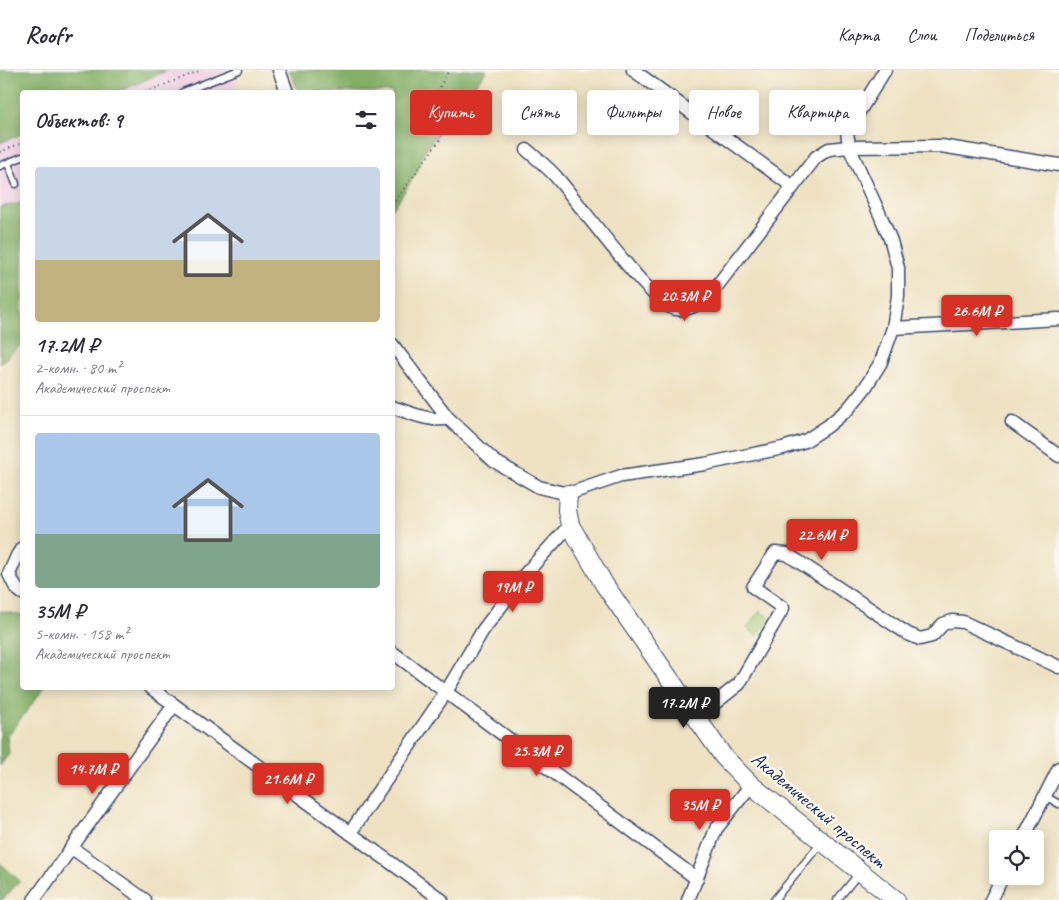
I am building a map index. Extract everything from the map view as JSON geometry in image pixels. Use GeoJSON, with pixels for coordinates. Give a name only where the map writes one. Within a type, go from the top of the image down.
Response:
{"type":"FeatureCollection","features":[{"type":"Feature","properties":{"kind":"street"},"geometry":{"type":"LineString","coordinates":[[279,70],[286,90]]}},
{"type":"Feature","properties":{"kind":"street"},"geometry":{"type":"LineString","coordinates":[[633,70],[792,186]]}},
{"type":"Feature","properties":{"kind":"street"},"geometry":{"type":"LineString","coordinates":[[395,348],[448,418],[494,461],[539,488],[568,494],[621,476],[705,464],[783,448],[805,441],[828,426],[848,409],[865,388],[881,362],[893,328],[898,296],[898,268],[885,225],[849,147],[847,132],[881,71]]}},
{"type":"Feature","properties":{"kind":"street"},"geometry":{"type":"LineString","coordinates":[[527,150],[556,177],[620,255],[663,303],[677,309],[693,307],[710,295],[792,186],[816,157],[830,149],[941,146],[1059,165]]}},
{"type":"Feature","properties":{"kind":"street"},"geometry":{"type":"LineString","coordinates":[[893,328],[1059,319]]}},
{"type":"Feature","properties":{"kind":"street"},"geometry":{"type":"LineString","coordinates":[[395,408],[433,419],[441,420],[448,418]]}},
{"type":"Feature","properties":{"kind":"street"},"geometry":{"type":"LineString","coordinates":[[1012,422],[1059,456]]}},
{"type":"Feature","properties":{"kind":"street","name":"Академический проспект"},"geometry":{"type":"LineString","coordinates":[[568,494],[567,510],[570,525],[604,584],[723,756],[751,785],[896,900]]}},
{"type":"Feature","properties":{"kind":"street"},"geometry":{"type":"LineString","coordinates":[[350,833],[446,692],[483,630],[526,573],[570,525]]}},
{"type":"Feature","properties":{"kind":"street"},"geometry":{"type":"LineString","coordinates":[[20,551],[9,574],[16,588],[20,591]]}},
{"type":"Feature","properties":{"kind":"street"},"geometry":{"type":"LineString","coordinates":[[696,718],[740,684],[783,608],[753,587],[775,553],[787,554],[908,634],[920,639],[932,636],[943,624],[952,621],[963,622],[1059,666]]}},
{"type":"Feature","properties":{"kind":"street"},"geometry":{"type":"LineString","coordinates":[[395,654],[697,879]]}},
{"type":"Feature","properties":{"kind":"street"},"geometry":{"type":"LineString","coordinates":[[154,690],[442,900]]}},
{"type":"Feature","properties":{"kind":"street"},"geometry":{"type":"LineString","coordinates":[[34,900],[174,705]]}},
{"type":"Feature","properties":{"kind":"street"},"geometry":{"type":"LineString","coordinates":[[1028,830],[1059,768]]}},
{"type":"Feature","properties":{"kind":"street"},"geometry":{"type":"LineString","coordinates":[[688,900],[716,829],[751,785]]}},
{"type":"Feature","properties":{"kind":"street"},"geometry":{"type":"LineString","coordinates":[[72,848],[145,900]]}},
{"type":"Feature","properties":{"kind":"street"},"geometry":{"type":"LineString","coordinates":[[991,900],[998,885]]}},
{"type":"Feature","properties":{"kind":"lane"},"geometry":{"type":"LineString","coordinates":[[188,90],[239,70]]}},
{"type":"Feature","properties":{"kind":"lane"},"geometry":{"type":"LineString","coordinates":[[0,166],[20,158]]}},
{"type":"Feature","properties":{"kind":"lane"},"geometry":{"type":"LineString","coordinates":[[8,163],[16,184]]}},
{"type":"Feature","properties":{"kind":"lane"},"geometry":{"type":"LineString","coordinates":[[1045,796],[1059,804]]}},
{"type":"Feature","properties":{"kind":"lane"},"geometry":{"type":"LineString","coordinates":[[777,899],[822,842]]}},
{"type":"Feature","properties":{"kind":"lane"},"geometry":{"type":"LineString","coordinates":[[837,900],[860,872]]}},
{"type":"Feature","properties":{"kind":"path"},"geometry":{"type":"LineString","coordinates":[[151,90],[202,70]]}},
{"type":"Feature","properties":{"kind":"path"},"geometry":{"type":"LineString","coordinates":[[395,201],[442,137],[430,107],[449,70]]}},
{"type":"Feature","properties":{"kind":"path"},"geometry":{"type":"LineString","coordinates":[[0,152],[20,144]]}},
{"type":"Feature","properties":{"kind":"shaded area"},"geometry":{"type":"Polygon","coordinates":[[[0,70],[232,70],[239,90],[20,90],[20,288],[0,273],[0,70]]]}},
{"type":"Feature","properties":{"kind":"green space"},"geometry":{"type":"Polygon","coordinates":[[[0,70],[169,70],[123,90],[20,90],[20,135],[0,143],[0,70]]]}},
{"type":"Feature","properties":{"kind":"green space"},"geometry":{"type":"Polygon","coordinates":[[[289,70],[487,70],[472,90],[410,90],[410,135],[437,135],[423,153],[417,172],[395,206],[395,90],[298,90],[289,70]]]}},
{"type":"Feature","properties":{"kind":"green space"},"geometry":{"type":"Polygon","coordinates":[[[20,203],[20,346],[0,364],[0,207],[20,203]]]}},
{"type":"Feature","properties":{"kind":"green space"},"geometry":{"type":"Polygon","coordinates":[[[0,611],[20,615],[20,690],[42,690],[7,737],[9,754],[0,766],[0,611]]]}},
{"type":"Feature","properties":{"kind":"green space"},"geometry":{"type":"Polygon","coordinates":[[[760,611],[771,619],[757,636],[747,628],[760,611]]]}},
{"type":"Feature","properties":{"kind":"green space"},"geometry":{"type":"Polygon","coordinates":[[[0,863],[20,881],[2,900],[0,900],[0,863]]]}}]}
